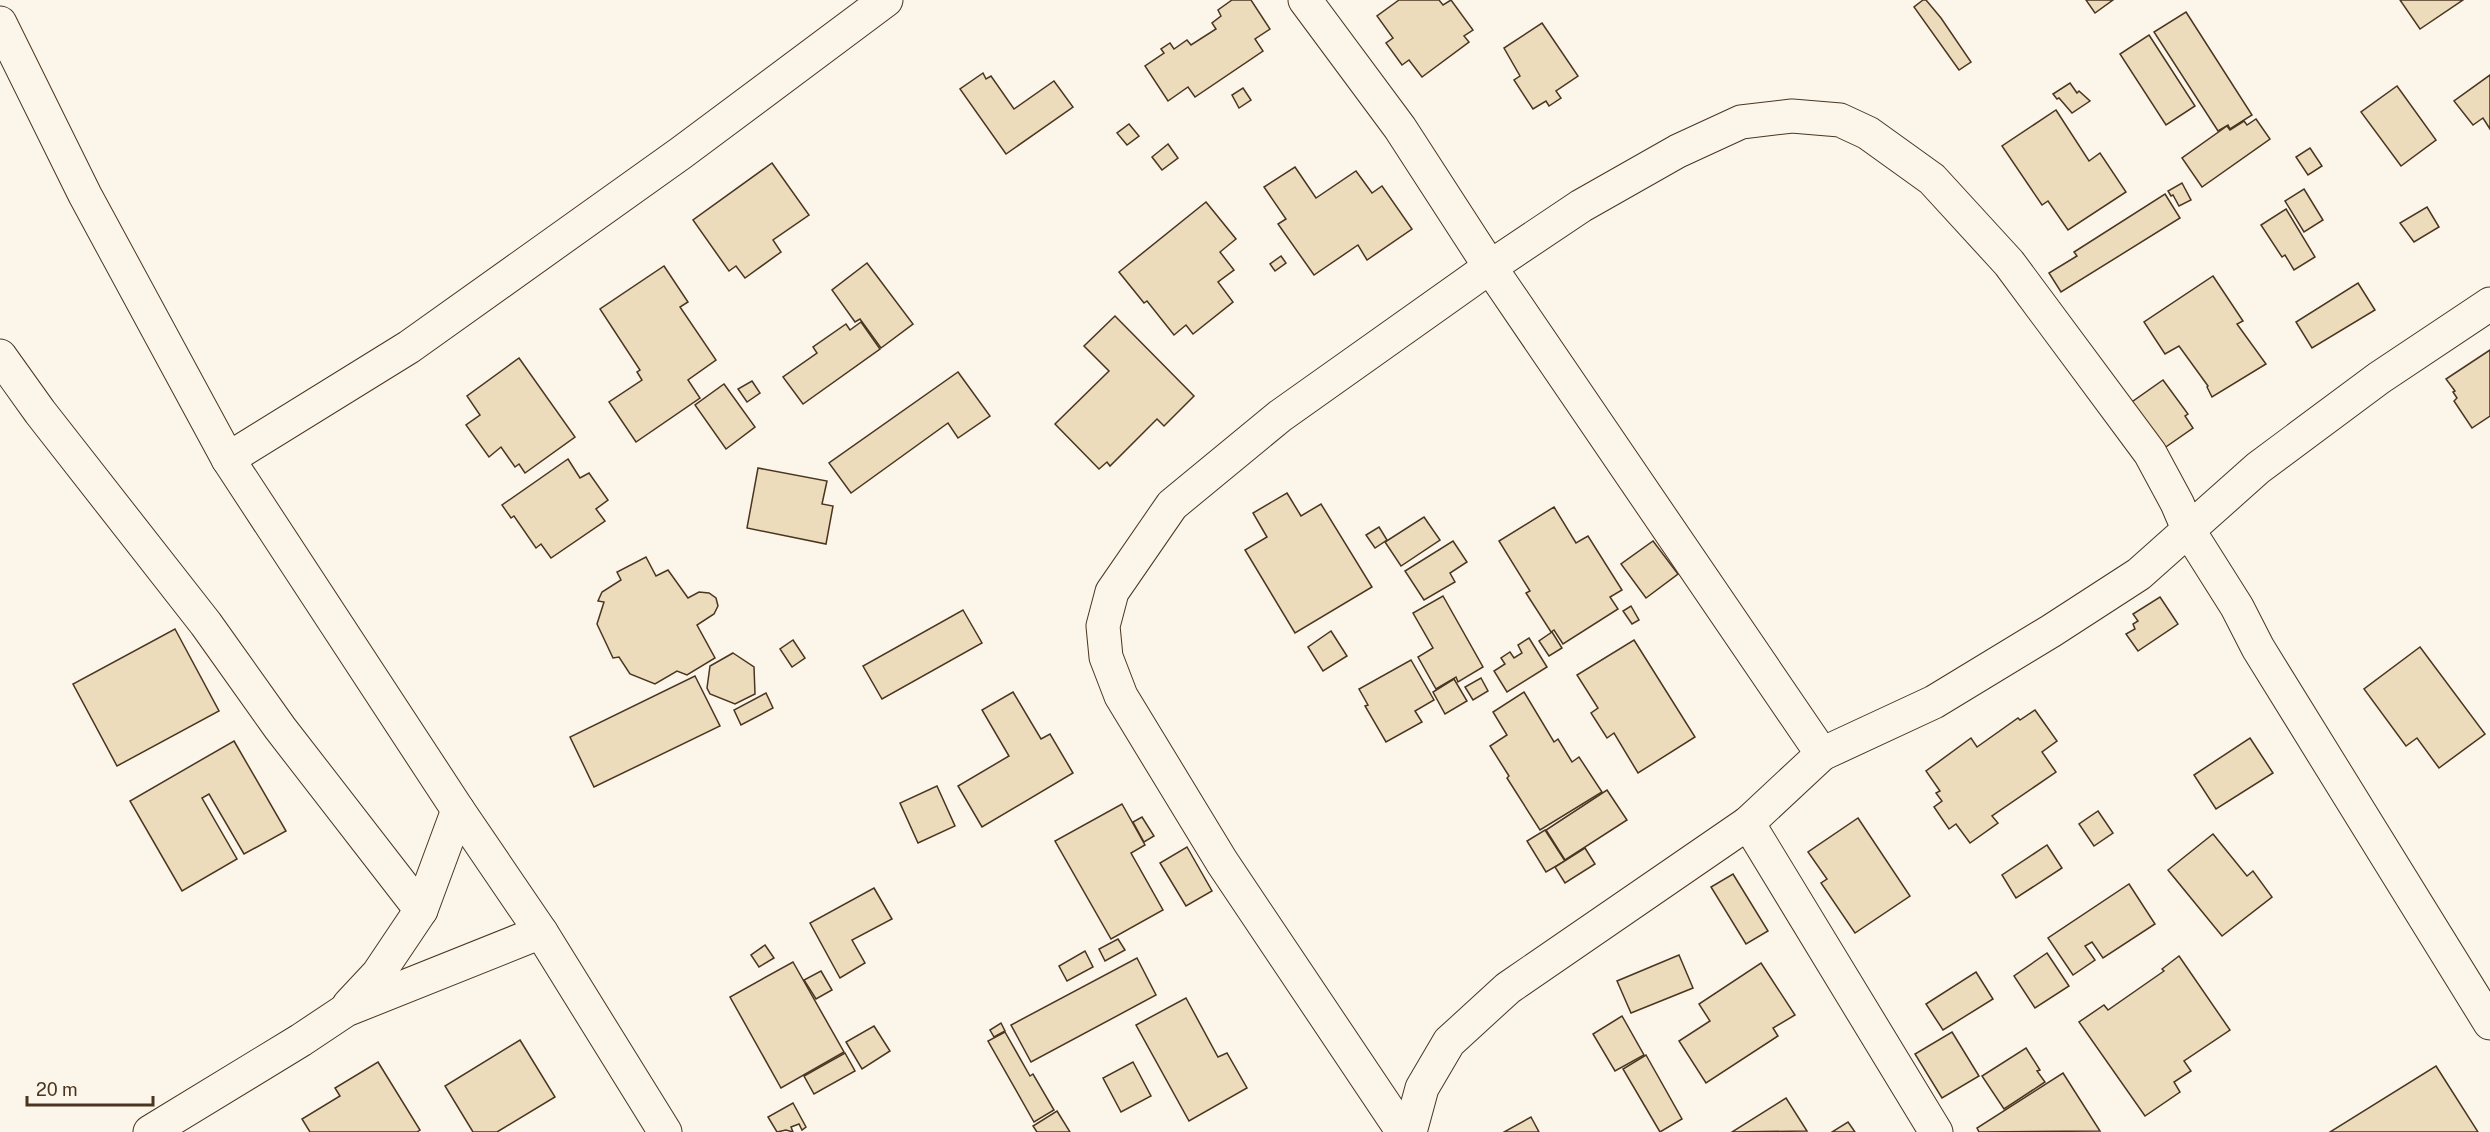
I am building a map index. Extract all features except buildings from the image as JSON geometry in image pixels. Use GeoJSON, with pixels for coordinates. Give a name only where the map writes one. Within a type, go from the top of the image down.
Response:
{"type":"FeatureCollection","features":[{"type":"Feature","properties":{"kind":"street"},"geometry":{"type":"LineString","coordinates":[[228,459],[409,347],[681,153],[886,0]]}},
{"type":"Feature","properties":{"kind":"street"},"geometry":{"type":"LineString","coordinates":[[1305,0],[1400,128],[1490,267],[1822,754]]}},
{"type":"Feature","properties":{"kind":"street"},"geometry":{"type":"LineString","coordinates":[[0,23],[85,195],[228,459],[458,810],[542,932],[664,1132]]}},
{"type":"Feature","properties":{"kind":"street"},"geometry":{"type":"LineString","coordinates":[[1403,1132],[1222,862],[1121,696],[1106,657],[1103,627],[1112,592],[1172,505],[1281,416],[1490,267],[1581,206],[1678,151],[1742,122],[1792,116],[1840,120],[1868,133],[1932,179],[2009,263],[2150,453],[2177,502],[2189,531],[2237,607],[2258,648],[2490,1023]]}},
{"type":"Feature","properties":{"kind":"street"},"geometry":{"type":"LineString","coordinates":[[1410,1132],[1422,1088],[1449,1042],[1508,988],[1748,823],[1822,754],[1934,702],[2042,637],[2139,574],[2258,468],[2300,435],[2379,378],[2490,304]]}},
{"type":"Feature","properties":{"kind":"street"},"geometry":{"type":"LineString","coordinates":[[0,356],[40,412],[206,624],[280,728],[421,910]]}},
{"type":"Feature","properties":{"kind":"street"},"geometry":{"type":"LineString","coordinates":[[346,1010],[378,974],[421,910],[458,810]]}},
{"type":"Feature","properties":{"kind":"street"},"geometry":{"type":"LineString","coordinates":[[1748,823],[1936,1132]]}},
{"type":"Feature","properties":{"kind":"street"},"geometry":{"type":"LineString","coordinates":[[150,1132],[346,1010],[542,932]]}}]}
